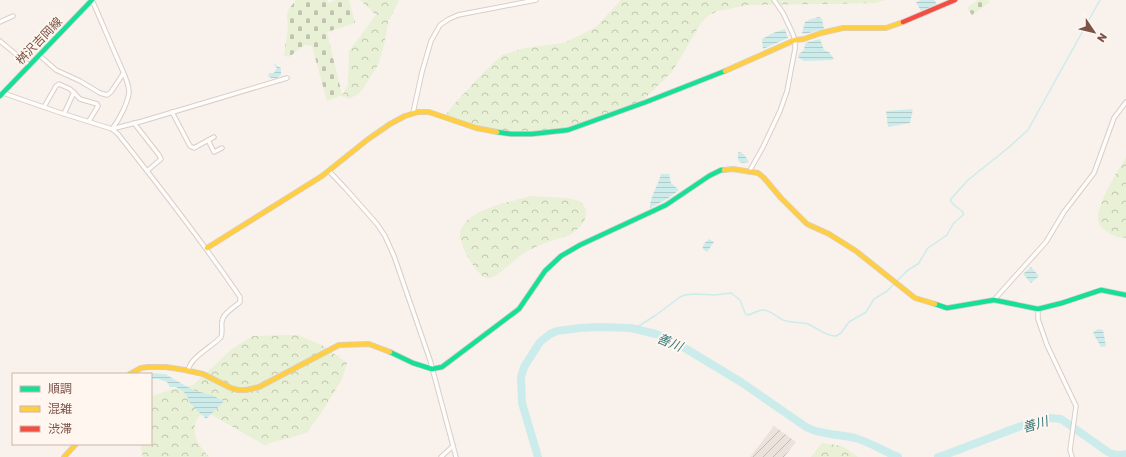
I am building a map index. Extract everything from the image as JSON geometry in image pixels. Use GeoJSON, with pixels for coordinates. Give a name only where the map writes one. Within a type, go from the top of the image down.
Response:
{"type":"FeatureCollection","features":[{"type":"Feature","properties":{"kind":"street"},"geometry":{"type":"LineString","coordinates":[[92,0],[127,82],[129,91],[128,98],[118,122],[112,128]]}},
{"type":"Feature","properties":{"kind":"street","name":"桝沢吉岡線"},"geometry":{"type":"LineString","coordinates":[[1,94],[92,0]]}},
{"type":"Feature","properties":{"kind":"street"},"geometry":{"type":"LineString","coordinates":[[414,113],[430,41],[440,25],[449,18],[458,15],[536,0]]}},
{"type":"Feature","properties":{"kind":"street"},"geometry":{"type":"LineString","coordinates":[[749,172],[780,111],[787,91],[795,49],[795,40],[792,32],[774,0]]}},
{"type":"Feature","properties":{"kind":"street"},"geometry":{"type":"LineString","coordinates":[[207,248],[329,171],[367,140],[390,124],[414,113],[421,111],[428,112],[471,127],[511,134],[532,134],[568,130],[739,66],[795,40],[804,39],[843,28],[886,28],[914,18],[955,0]]}},
{"type":"Feature","properties":{"kind":"street"},"geometry":{"type":"LineString","coordinates":[[0,22],[13,16]]}},
{"type":"Feature","properties":{"kind":"street"},"geometry":{"type":"LineString","coordinates":[[0,41],[29,65]]}},
{"type":"Feature","properties":{"kind":"street"},"geometry":{"type":"LineString","coordinates":[[39,55],[56,70],[80,81],[100,93],[107,95],[111,92],[123,74]]}},
{"type":"Feature","properties":{"kind":"street"},"geometry":{"type":"LineString","coordinates":[[112,128],[134,123],[287,78]]}},
{"type":"Feature","properties":{"kind":"street"},"geometry":{"type":"LineString","coordinates":[[44,107],[56,86],[59,84],[70,89],[80,99],[98,104],[89,121]]}},
{"type":"Feature","properties":{"kind":"street"},"geometry":{"type":"LineString","coordinates":[[64,114],[74,92]]}},
{"type":"Feature","properties":{"kind":"street"},"geometry":{"type":"LineString","coordinates":[[1,94],[112,128],[147,170],[207,248],[240,297],[240,300],[238,304],[223,316],[221,337],[195,359],[189,366],[188,371]]}},
{"type":"Feature","properties":{"kind":"street"},"geometry":{"type":"LineString","coordinates":[[994,300],[1046,242],[1064,212],[1094,173],[1114,118],[1126,102]]}},
{"type":"Feature","properties":{"kind":"street"},"geometry":{"type":"LineString","coordinates":[[172,112],[190,146],[194,148],[214,137]]}},
{"type":"Feature","properties":{"kind":"street"},"geometry":{"type":"LineString","coordinates":[[134,123],[161,159],[147,170]]}},
{"type":"Feature","properties":{"kind":"street"},"geometry":{"type":"LineString","coordinates":[[208,140],[214,152],[222,148]]}},
{"type":"Feature","properties":{"kind":"street"},"geometry":{"type":"LineString","coordinates":[[132,373],[141,368],[162,366],[205,375],[233,389],[248,390],[259,387],[339,345],[369,344],[394,353],[413,363],[432,369],[442,367],[519,309],[545,271],[561,256],[580,245],[666,205],[709,176],[721,170],[733,169],[758,173],[807,224],[829,234],[856,251],[915,298],[947,308],[994,300],[1038,309],[1101,290],[1123,294],[1126,296]]}},
{"type":"Feature","properties":{"kind":"street"},"geometry":{"type":"LineString","coordinates":[[329,171],[377,224],[394,256],[432,369],[456,457]]}},
{"type":"Feature","properties":{"kind":"street"},"geometry":{"type":"LineString","coordinates":[[1038,309],[1038,320],[1047,345],[1076,406],[1070,450],[1072,457]]}},
{"type":"Feature","properties":{"kind":"street"},"geometry":{"type":"LineString","coordinates":[[64,457],[75,445]]}},
{"type":"Feature","properties":{"kind":"street"},"geometry":{"type":"LineString","coordinates":[[441,457],[453,446]]}},
{"type":"Feature","properties":{"kind":"shaded area"},"geometry":{"type":"Polygon","coordinates":[[[774,426],[796,442],[784,457],[750,457],[774,426]]]}},
{"type":"Feature","properties":{"kind":"green space"},"geometry":{"type":"Polygon","coordinates":[[[296,0],[327,0],[329,3],[335,0],[349,0],[355,23],[327,32],[342,95],[327,101],[312,46],[305,45],[289,57],[284,56],[288,27],[287,15],[289,9],[296,0]]]}},
{"type":"Feature","properties":{"kind":"green space"},"geometry":{"type":"Polygon","coordinates":[[[360,0],[399,0],[388,22],[384,45],[378,65],[364,87],[358,94],[349,99],[342,96],[348,84],[349,51],[376,15],[360,0]]]}},
{"type":"Feature","properties":{"kind":"green space"},"geometry":{"type":"Polygon","coordinates":[[[621,0],[886,0],[875,3],[748,5],[718,11],[709,15],[701,23],[672,72],[643,100],[612,117],[556,133],[509,136],[473,129],[445,116],[454,104],[502,55],[525,48],[564,43],[596,27],[621,0]]]}},
{"type":"Feature","properties":{"kind":"green space"},"geometry":{"type":"Polygon","coordinates":[[[978,0],[988,0],[990,2],[972,15],[967,8],[978,0]]]}},
{"type":"Feature","properties":{"kind":"green space"},"geometry":{"type":"Polygon","coordinates":[[[1126,157],[1126,238],[1118,237],[1106,232],[1100,225],[1098,217],[1107,190],[1126,157]]]}},
{"type":"Feature","properties":{"kind":"green space"},"geometry":{"type":"Polygon","coordinates":[[[530,196],[562,198],[579,201],[583,204],[586,213],[584,222],[572,234],[532,248],[518,257],[496,275],[489,278],[485,277],[475,268],[466,254],[461,240],[460,233],[462,228],[470,218],[476,214],[499,205],[530,196]]]}},
{"type":"Feature","properties":{"kind":"green space"},"geometry":{"type":"Polygon","coordinates":[[[297,335],[322,345],[347,363],[342,379],[307,433],[270,443],[266,446],[212,415],[205,414],[201,415],[196,421],[195,434],[198,443],[209,457],[143,457],[140,445],[152,445],[152,396],[193,385],[233,348],[253,336],[297,335]]]}},
{"type":"Feature","properties":{"kind":"green space"},"geometry":{"type":"Polygon","coordinates":[[[822,443],[842,446],[858,457],[811,457],[822,443]]]}},
{"type":"Feature","properties":{"kind":"water"},"geometry":{"type":"Polygon","coordinates":[[[921,0],[934,0],[937,4],[921,11],[916,2],[921,0]]]}},
{"type":"Feature","properties":{"kind":"water"},"geometry":{"type":"Polygon","coordinates":[[[819,17],[822,19],[824,29],[805,34],[802,33],[805,22],[819,17]]]}},
{"type":"Feature","properties":{"kind":"water"},"geometry":{"type":"Polygon","coordinates":[[[785,29],[788,38],[763,49],[762,39],[785,29]]]}},
{"type":"Feature","properties":{"kind":"water"},"geometry":{"type":"Polygon","coordinates":[[[820,39],[824,50],[829,52],[834,59],[804,61],[798,57],[804,50],[805,44],[820,39]]]}},
{"type":"Feature","properties":{"kind":"water"},"geometry":{"type":"Polygon","coordinates":[[[275,64],[281,68],[281,75],[277,78],[271,78],[268,76],[269,73],[274,73],[277,68],[274,65],[275,64]]]}},
{"type":"Feature","properties":{"kind":"water"},"geometry":{"type":"Polygon","coordinates":[[[913,109],[910,123],[888,127],[886,111],[913,109]]]}},
{"type":"Feature","properties":{"kind":"water"},"geometry":{"type":"Polygon","coordinates":[[[739,152],[744,154],[749,162],[743,163],[739,161],[739,152]]]}},
{"type":"Feature","properties":{"kind":"water"},"geometry":{"type":"Polygon","coordinates":[[[661,174],[669,174],[671,183],[679,190],[667,199],[650,208],[651,199],[661,174]]]}},
{"type":"Feature","properties":{"kind":"water"},"geometry":{"type":"Polygon","coordinates":[[[709,239],[714,242],[707,252],[703,249],[703,246],[709,239]]]}},
{"type":"Feature","properties":{"kind":"water"},"geometry":{"type":"Polygon","coordinates":[[[1031,267],[1039,276],[1031,283],[1023,274],[1031,267]]]}},
{"type":"Feature","properties":{"kind":"water"},"geometry":{"type":"Polygon","coordinates":[[[1099,329],[1103,330],[1106,346],[1101,347],[1093,333],[1099,329]]]}},
{"type":"Feature","properties":{"kind":"water"},"geometry":{"type":"Polygon","coordinates":[[[152,373],[165,374],[193,390],[211,395],[224,401],[206,419],[190,403],[184,392],[176,387],[170,387],[167,382],[152,379],[152,373]]]}},
{"type":"Feature","properties":{"kind":"waterway"},"geometry":{"type":"LineString","coordinates":[[634,329],[685,295],[715,295],[731,293],[740,300],[747,315],[759,310],[764,310],[789,322],[808,324],[824,333],[836,336],[841,333],[849,322],[866,312],[874,299],[887,291],[908,270],[918,264],[928,248],[947,235],[953,224],[963,215],[963,212],[950,200],[968,180],[1028,130],[1100,0]]}},
{"type":"Feature","properties":{"kind":"waterway","name":"善川"},"geometry":{"type":"LineString","coordinates":[[538,457],[522,403],[521,377],[524,367],[540,342],[550,334],[557,331],[598,327],[631,328],[656,334],[673,341],[741,382],[806,427],[824,433],[855,438],[898,457]]}},
{"type":"Feature","properties":{"kind":"waterway","name":"善川"},"geometry":{"type":"LineString","coordinates":[[938,457],[1021,426],[1049,418],[1061,419],[1112,454],[1126,454]]}},
{"type":"Feature","properties":{"kind":"traffic: fast"},"geometry":{"type":"LineString","coordinates":[[0,96],[92,0]]}},
{"type":"Feature","properties":{"kind":"traffic: fast"},"geometry":{"type":"LineString","coordinates":[[497,132],[532,134],[568,130],[646,102],[725,71]]}},
{"type":"Feature","properties":{"kind":"traffic: fast"},"geometry":{"type":"LineString","coordinates":[[390,352],[413,363],[432,369],[442,367],[519,309],[545,271],[561,256],[580,245],[666,205],[709,176],[724,170]]}},
{"type":"Feature","properties":{"kind":"traffic: fast"},"geometry":{"type":"LineString","coordinates":[[935,304],[947,308],[994,300],[1038,309],[1101,290],[1126,295]]}},
{"type":"Feature","properties":{"kind":"traffic: slow"},"geometry":{"type":"LineString","coordinates":[[725,71],[795,40],[804,39],[843,28],[886,28],[903,22]]}},
{"type":"Feature","properties":{"kind":"traffic: slow"},"geometry":{"type":"LineString","coordinates":[[207,248],[322,176],[367,140],[390,124],[405,116],[418,112],[429,112],[476,128],[497,132]]}},
{"type":"Feature","properties":{"kind":"traffic: slow"},"geometry":{"type":"LineString","coordinates":[[724,170],[733,169],[758,173],[807,224],[829,234],[856,251],[915,298],[935,304]]}},
{"type":"Feature","properties":{"kind":"traffic: slow"},"geometry":{"type":"LineString","coordinates":[[132,373],[141,368],[166,367],[203,374],[231,388],[246,390],[259,387],[339,345],[369,344],[390,352]]}},
{"type":"Feature","properties":{"kind":"traffic: slow"},"geometry":{"type":"LineString","coordinates":[[64,457],[75,445]]}},
{"type":"Feature","properties":{"kind":"traffic: jam"},"geometry":{"type":"LineString","coordinates":[[903,22],[955,0]]}}]}
